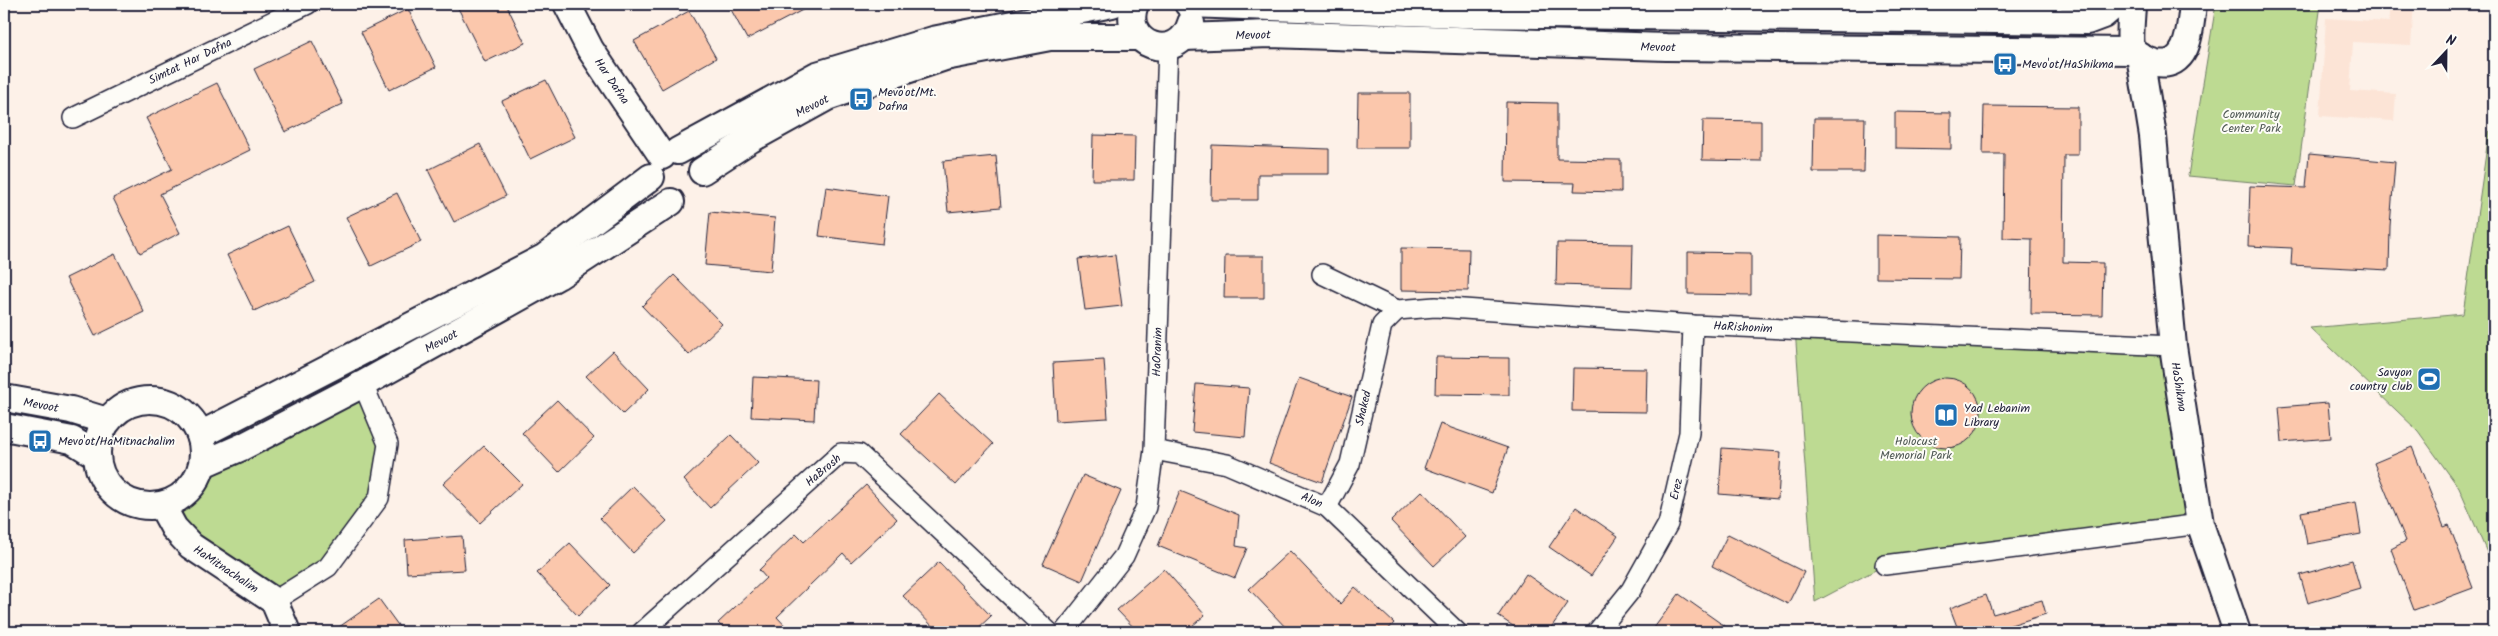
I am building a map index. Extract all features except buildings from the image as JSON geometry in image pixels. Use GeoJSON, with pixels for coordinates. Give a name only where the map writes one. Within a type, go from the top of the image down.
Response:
{"type":"FeatureCollection","features":[{"type":"Feature","properties":{"kind":"street","name":"Simtat Har Dafna"},"geometry":{"type":"LineString","coordinates":[[73,118],[308,4]]}},
{"type":"Feature","properties":{"kind":"street","name":"Har Dafna"},"geometry":{"type":"LineString","coordinates":[[567,4],[590,48],[664,161]]}},
{"type":"Feature","properties":{"kind":"street","name":"Mevoot"},"geometry":{"type":"LineString","coordinates":[[200,435],[545,257],[664,161],[817,75],[933,40],[1112,4]]}},
{"type":"Feature","properties":{"kind":"street"},"geometry":{"type":"LineString","coordinates":[[1135,4],[1132,22],[1140,37]]}},
{"type":"Feature","properties":{"kind":"street"},"geometry":{"type":"LineString","coordinates":[[1176,42],[1191,21],[1188,4],[2087,21],[2103,15],[2116,4]]}},
{"type":"Feature","properties":{"kind":"street","name":"HaShikma"},"geometry":{"type":"LineString","coordinates":[[2132,4],[2131,44],[2136,53],[2153,136],[2173,346],[2200,524],[2237,632]]}},
{"type":"Feature","properties":{"kind":"street","name":"HaShikma"},"geometry":{"type":"LineString","coordinates":[[2153,136],[2158,98],[2164,77],[2184,52],[2188,42],[2193,4]]}},
{"type":"Feature","properties":{"kind":"street","name":"Mevoot"},"geometry":{"type":"LineString","coordinates":[[702,171],[750,139],[827,97],[945,57],[1050,37],[1140,37],[1148,44],[1270,34],[1666,47],[2136,53],[2146,61],[2163,64],[2176,61]]}},
{"type":"Feature","properties":{"kind":"street","name":"HaOranim"},"geometry":{"type":"LineString","coordinates":[[1064,632],[1124,556],[1146,507],[1154,450],[1176,42]]}},
{"type":"Feature","properties":{"kind":"street"},"geometry":{"type":"LineString","coordinates":[[693,157],[702,171],[700,188],[696,195],[688,200],[671,202],[657,193],[664,161],[693,157]]}},
{"type":"Feature","properties":{"kind":"street","name":"Mevoot"},"geometry":{"type":"LineString","coordinates":[[203,464],[242,447],[364,384],[558,276],[671,202]]}},
{"type":"Feature","properties":{"kind":"street"},"geometry":{"type":"LineString","coordinates":[[1322,274],[1397,310]]}},
{"type":"Feature","properties":{"kind":"street","name":"HaRishonim"},"geometry":{"type":"LineString","coordinates":[[1397,310],[1435,307],[1693,325],[2173,346]]}},
{"type":"Feature","properties":{"kind":"street","name":"Shaked"},"geometry":{"type":"LineString","coordinates":[[1328,507],[1350,464],[1382,325],[1397,310]]}},
{"type":"Feature","properties":{"kind":"street","name":"Erez"},"geometry":{"type":"LineString","coordinates":[[1597,632],[1631,590],[1668,524],[1689,433],[1693,325]]}},
{"type":"Feature","properties":{"kind":"street"},"geometry":{"type":"LineString","coordinates":[[287,632],[274,601],[328,567],[379,498],[388,444],[364,384]]}},
{"type":"Feature","properties":{"kind":"street","name":"Mevoot"},"geometry":{"type":"LineString","coordinates":[[4,398],[71,410],[107,421]]}},
{"type":"Feature","properties":{"kind":"street"},"geometry":{"type":"LineString","coordinates":[[149,400],[165,402],[180,409],[192,420],[200,435],[204,449],[203,464],[195,483],[185,494],[162,506],[146,507],[131,504],[117,496],[106,484],[99,470],[96,455],[98,437],[107,421],[118,410],[133,402],[149,400]]}},
{"type":"Feature","properties":{"kind":"street"},"geometry":{"type":"LineString","coordinates":[[4,427],[72,440],[96,455]]}},
{"type":"Feature","properties":{"kind":"street","name":"Alon"},"geometry":{"type":"LineString","coordinates":[[1154,450],[1227,464],[1328,507],[1457,632]]}},
{"type":"Feature","properties":{"kind":"street","name":"HaBrosh"},"geometry":{"type":"LineString","coordinates":[[642,632],[841,453],[859,454],[1049,632]]}},
{"type":"Feature","properties":{"kind":"street","name":"HaMitnachalim"},"geometry":{"type":"LineString","coordinates":[[162,506],[174,528],[191,546],[274,601]]}},
{"type":"Feature","properties":{"kind":"street"},"geometry":{"type":"LineString","coordinates":[[1885,565],[2200,524]]}},
{"type":"Feature","properties":{"kind":"shaded area"},"geometry":{"type":"Polygon","coordinates":[[[2391,4],[2414,4],[2411,45],[2353,42],[2350,91],[2396,94],[2394,121],[2320,116],[2326,18],[2389,22],[2391,4]]]}},
{"type":"Feature","properties":{"kind":"green space","name":"Community Center Park"},"geometry":{"type":"Polygon","coordinates":[[[2216,4],[2321,4],[2296,186],[2188,176],[2216,4]]]}},
{"type":"Feature","properties":{"kind":"green space","name":"Savyon country club"},"geometry":{"type":"Polygon","coordinates":[[[2494,128],[2494,563],[2488,555],[2459,488],[2418,431],[2310,328],[2463,314],[2489,132],[2494,128]]]}},
{"type":"Feature","properties":{"kind":"green space","name":"Holocust Memorial Park"},"geometry":{"type":"Polygon","coordinates":[[[1795,329],[2173,346],[2200,524],[1885,565],[1815,602],[1795,329]]]}},
{"type":"Feature","properties":{"kind":"green space"},"geometry":{"type":"Polygon","coordinates":[[[363,384],[388,444],[379,498],[328,567],[274,601],[162,506],[183,494],[192,486],[203,464],[363,384]]]}},
{"type":"Feature","properties":{"kind":"place","name":"Mevo'ot/HaShikma"},"geometry":{"type":"Point","coordinates":[2005,64]}},
{"type":"Feature","properties":{"kind":"place","name":"Mevo'ot/Mt. Dafna"},"geometry":{"type":"Point","coordinates":[861,99]}},
{"type":"Feature","properties":{"kind":"place","name":"Savyon country club"},"geometry":{"type":"Point","coordinates":[2429,379]}},
{"type":"Feature","properties":{"kind":"place","name":"Yad Lebanim Library"},"geometry":{"type":"Point","coordinates":[1946,415]}},
{"type":"Feature","properties":{"kind":"place","name":"Mevo'ot/HaMitnachalim"},"geometry":{"type":"Point","coordinates":[40,441]}}]}
